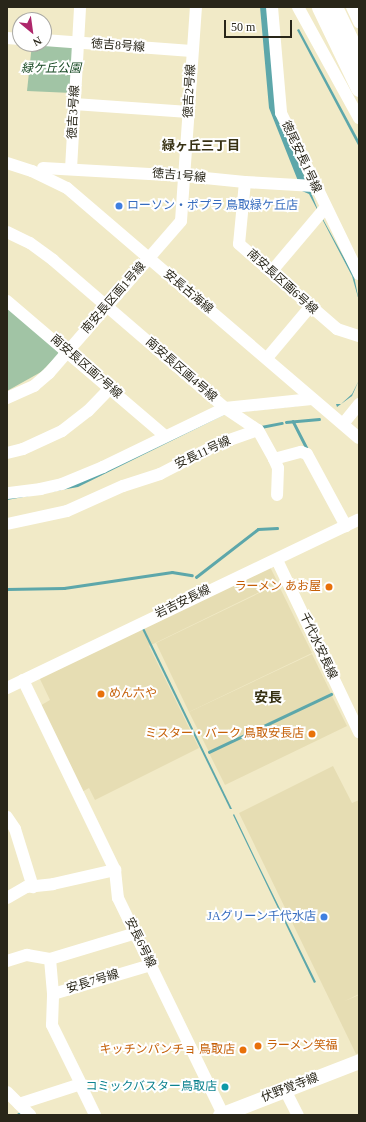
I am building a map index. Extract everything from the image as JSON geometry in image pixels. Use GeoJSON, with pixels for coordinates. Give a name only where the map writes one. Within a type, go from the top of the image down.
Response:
{"type":"FeatureCollection","features":[{"type":"Feature","properties":{"kind":"highway"},"geometry":{"type":"LineString","coordinates":[[320,7],[359,88]]}},
{"type":"Feature","properties":{"kind":"highway"},"geometry":{"type":"LineString","coordinates":[[334,7],[359,59]]}},
{"type":"Feature","properties":{"kind":"main road","name":"伏野覚寺線"},"geometry":{"type":"LineString","coordinates":[[222,1114],[358,1064]]}},
{"type":"Feature","properties":{"kind":"street","name":"徳吉3号線"},"geometry":{"type":"LineString","coordinates":[[67,172],[74,104],[80,7]]}},
{"type":"Feature","properties":{"kind":"street","name":"徳吉2号線"},"geometry":{"type":"LineString","coordinates":[[185,176],[196,7]]}},
{"type":"Feature","properties":{"kind":"street","name":"徳尾安長1号線"},"geometry":{"type":"LineString","coordinates":[[272,7],[280,113],[314,186],[359,274]]}},
{"type":"Feature","properties":{"kind":"street"},"geometry":{"type":"LineString","coordinates":[[298,7],[359,118]]}},
{"type":"Feature","properties":{"kind":"street"},"geometry":{"type":"LineString","coordinates":[[352,7],[359,22]]}},
{"type":"Feature","properties":{"kind":"street","name":"徳吉8号線"},"geometry":{"type":"LineString","coordinates":[[52,41],[192,51]]}},
{"type":"Feature","properties":{"kind":"street"},"geometry":{"type":"LineString","coordinates":[[74,104],[189,112]]}},
{"type":"Feature","properties":{"kind":"street","name":"安長古海線"},"geometry":{"type":"LineString","coordinates":[[7,163],[32,171],[67,188],[108,221],[149,259],[267,358],[312,399],[359,438]]}},
{"type":"Feature","properties":{"kind":"street","name":"徳吉1号線"},"geometry":{"type":"LineString","coordinates":[[43,168],[67,172],[185,176],[245,182],[314,186]]}},
{"type":"Feature","properties":{"kind":"street","name":"南安長区画1号線"},"geometry":{"type":"LineString","coordinates":[[7,398],[34,386],[107,307],[181,221],[185,176]]}},
{"type":"Feature","properties":{"kind":"street","name":"南安長区画6号線"},"geometry":{"type":"LineString","coordinates":[[245,182],[239,244],[337,330],[359,336]]}},
{"type":"Feature","properties":{"kind":"street"},"geometry":{"type":"LineString","coordinates":[[271,272],[325,208]]}},
{"type":"Feature","properties":{"kind":"street","name":"南安長区画4号線"},"geometry":{"type":"LineString","coordinates":[[7,232],[42,251],[225,408],[164,435],[103,467],[62,484],[41,490],[7,493]]}},
{"type":"Feature","properties":{"kind":"street","name":"南安長区画7号線"},"geometry":{"type":"LineString","coordinates":[[7,301],[67,350],[164,435]]}},
{"type":"Feature","properties":{"kind":"street"},"geometry":{"type":"LineString","coordinates":[[267,358],[310,307]]}},
{"type":"Feature","properties":{"kind":"street"},"geometry":{"type":"LineString","coordinates":[[7,452],[34,445],[62,431],[88,411],[110,388]]}},
{"type":"Feature","properties":{"kind":"street"},"geometry":{"type":"LineString","coordinates":[[225,408],[312,399]]}},
{"type":"Feature","properties":{"kind":"street"},"geometry":{"type":"LineString","coordinates":[[343,424],[359,404]]}},
{"type":"Feature","properties":{"kind":"street"},"geometry":{"type":"LineString","coordinates":[[225,408],[258,430],[278,468],[278,495]]}},
{"type":"Feature","properties":{"kind":"street","name":"安長11号線"},"geometry":{"type":"LineString","coordinates":[[7,524],[68,511],[123,486],[160,474],[218,444],[258,430]]}},
{"type":"Feature","properties":{"kind":"street"},"geometry":{"type":"LineString","coordinates":[[274,459],[302,452],[307,454],[346,526]]}},
{"type":"Feature","properties":{"kind":"street","name":"岩吉安長線"},"geometry":{"type":"LineString","coordinates":[[7,688],[266,562],[278,560],[359,519]]}},
{"type":"Feature","properties":{"kind":"street","name":"千代水安長線"},"geometry":{"type":"LineString","coordinates":[[278,560],[359,732]]}},
{"type":"Feature","properties":{"kind":"street","name":"安長6号線"},"geometry":{"type":"LineString","coordinates":[[23,680],[115,870],[118,898],[222,1114]]}},
{"type":"Feature","properties":{"kind":"street"},"geometry":{"type":"LineString","coordinates":[[7,817],[15,829],[33,887]]}},
{"type":"Feature","properties":{"kind":"street"},"geometry":{"type":"LineString","coordinates":[[7,898],[26,887],[33,887],[115,870]]}},
{"type":"Feature","properties":{"kind":"street"},"geometry":{"type":"LineString","coordinates":[[7,961],[26,955],[50,959],[136,933]]}},
{"type":"Feature","properties":{"kind":"street"},"geometry":{"type":"LineString","coordinates":[[50,959],[53,994]]}},
{"type":"Feature","properties":{"kind":"street","name":"安長7号線"},"geometry":{"type":"LineString","coordinates":[[95,1115],[52,1024],[53,994],[150,965]]}},
{"type":"Feature","properties":{"kind":"street"},"geometry":{"type":"LineString","coordinates":[[19,1104],[80,1084]]}},
{"type":"Feature","properties":{"kind":"street"},"geometry":{"type":"LineString","coordinates":[[285,1090],[298,1115]]}},
{"type":"Feature","properties":{"kind":"street"},"geometry":{"type":"LineString","coordinates":[[7,1092],[30,1115]]}},
{"type":"Feature","properties":{"kind":"shaded area"},"geometry":{"type":"Polygon","coordinates":[[[270,567],[278,583],[149,646],[199,748],[95,800],[89,788],[80,793],[38,707],[50,700],[39,677],[270,567]]]}},
{"type":"Feature","properties":{"kind":"shaded area"},"geometry":{"type":"Polygon","coordinates":[[[278,584],[312,653],[189,712],[156,643],[278,584]]]}},
{"type":"Feature","properties":{"kind":"shaded area"},"geometry":{"type":"Polygon","coordinates":[[[312,654],[331,693],[209,752],[189,712],[312,654]]]}},
{"type":"Feature","properties":{"kind":"shaded area"},"geometry":{"type":"Polygon","coordinates":[[[331,694],[347,726],[225,785],[209,753],[331,694]]]}},
{"type":"Feature","properties":{"kind":"shaded area","name":"JAグリーン千代水店"},"geometry":{"type":"Polygon","coordinates":[[[333,766],[352,803],[359,800],[359,994],[345,1001],[359,995],[359,1053],[356,1054],[239,813],[333,766]]]}},
{"type":"Feature","properties":{"kind":"green space","name":"緑ケ丘公園"},"geometry":{"type":"Polygon","coordinates":[[[52,45],[71,46],[75,50],[72,93],[27,91],[31,52],[52,52],[52,45]]]}},
{"type":"Feature","properties":{"kind":"green space"},"geometry":{"type":"Polygon","coordinates":[[[7,305],[58,348],[58,355],[41,372],[7,391],[7,305]]]}},
{"type":"Feature","properties":{"kind":"water"},"geometry":{"type":"Polygon","coordinates":[[[260,7],[268,7],[276,107],[318,210],[354,276],[359,301],[352,276],[309,194],[302,191],[269,108],[260,7]]]}},
{"type":"Feature","properties":{"kind":"water"},"geometry":{"type":"Polygon","coordinates":[[[299,29],[359,141],[359,147],[297,30],[299,29]]]}},
{"type":"Feature","properties":{"kind":"water"},"geometry":{"type":"Polygon","coordinates":[[[359,380],[352,396],[337,407],[336,404],[341,404],[352,394],[359,380]]]}},
{"type":"Feature","properties":{"kind":"water"},"geometry":{"type":"Polygon","coordinates":[[[307,405],[228,413],[78,487],[7,500],[7,497],[26,496],[227,412],[307,405]]]}},
{"type":"Feature","properties":{"kind":"water"},"geometry":{"type":"Polygon","coordinates":[[[143,626],[232,809],[230,809],[141,627],[143,626]]]}},
{"type":"Feature","properties":{"kind":"water"},"geometry":{"type":"Polygon","coordinates":[[[234,814],[316,982],[314,983],[233,815],[234,814]]]}},
{"type":"Feature","properties":{"kind":"waterway"},"geometry":{"type":"LineString","coordinates":[[286,422],[319,419]]}},
{"type":"Feature","properties":{"kind":"waterway"},"geometry":{"type":"LineString","coordinates":[[293,421],[307,448]]}},
{"type":"Feature","properties":{"kind":"waterway"},"geometry":{"type":"LineString","coordinates":[[261,427],[282,423]]}},
{"type":"Feature","properties":{"kind":"waterway"},"geometry":{"type":"LineString","coordinates":[[196,577],[258,529],[277,528]]}},
{"type":"Feature","properties":{"kind":"waterway"},"geometry":{"type":"LineString","coordinates":[[7,589],[64,588],[172,572],[192,575]]}},
{"type":"Feature","properties":{"kind":"waterway"},"geometry":{"type":"LineString","coordinates":[[209,752],[331,694]]}},
{"type":"Feature","properties":{"kind":"waterway"},"geometry":{"type":"LineString","coordinates":[[17,1115],[22,1112]]}},
{"type":"Feature","properties":{"kind":"place","name":"ローソン・ポプラ 鳥取緑ケ丘店"},"geometry":{"type":"Point","coordinates":[119,206]}},
{"type":"Feature","properties":{"kind":"place","name":"ラーメン あお屋"},"geometry":{"type":"Point","coordinates":[329,587]}},
{"type":"Feature","properties":{"kind":"place","name":"めん六や"},"geometry":{"type":"Point","coordinates":[101,694]}},
{"type":"Feature","properties":{"kind":"place","name":"ミスター・バーク 鳥取安長店"},"geometry":{"type":"Point","coordinates":[312,734]}},
{"type":"Feature","properties":{"kind":"place","name":"JAグリーン千代水店"},"geometry":{"type":"Point","coordinates":[324,917]}},
{"type":"Feature","properties":{"kind":"place","name":"ラーメン笑福"},"geometry":{"type":"Point","coordinates":[258,1046]}},
{"type":"Feature","properties":{"kind":"place","name":"キッチンパンチョ 鳥取店"},"geometry":{"type":"Point","coordinates":[243,1050]}},
{"type":"Feature","properties":{"kind":"place","name":"コミックバスター鳥取店"},"geometry":{"type":"Point","coordinates":[225,1087]}},
{"type":"Feature","properties":{"kind":"district","name":"緑ヶ丘三丁目"},"geometry":{"type":"Point","coordinates":[201,146]}},
{"type":"Feature","properties":{"kind":"district","name":"安長"},"geometry":{"type":"Point","coordinates":[268,698]}}]}
